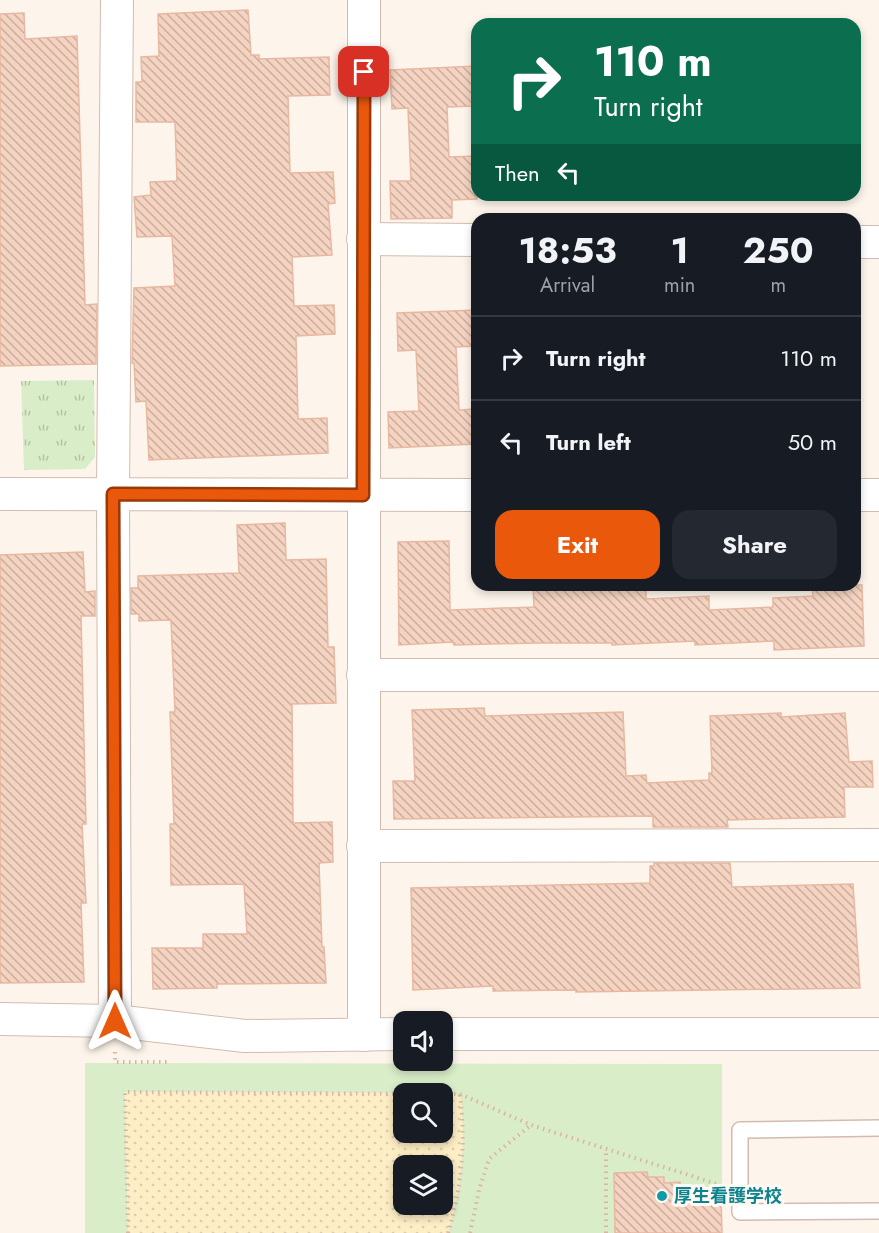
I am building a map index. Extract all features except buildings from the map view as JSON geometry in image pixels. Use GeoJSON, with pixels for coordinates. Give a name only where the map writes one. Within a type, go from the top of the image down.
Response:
{"type":"FeatureCollection","features":[{"type":"Feature","properties":{"kind":"street"},"geometry":{"type":"LineString","coordinates":[[115,1021],[113,494],[117,0]]}},
{"type":"Feature","properties":{"kind":"street"},"geometry":{"type":"LineString","coordinates":[[364,0],[364,1035]]}},
{"type":"Feature","properties":{"kind":"street"},"geometry":{"type":"LineString","coordinates":[[363,239],[471,240]]}},
{"type":"Feature","properties":{"kind":"street"},"geometry":{"type":"LineString","coordinates":[[861,242],[879,242]]}},
{"type":"Feature","properties":{"kind":"street"},"geometry":{"type":"LineString","coordinates":[[0,494],[471,495]]}},
{"type":"Feature","properties":{"kind":"street"},"geometry":{"type":"LineString","coordinates":[[861,495],[879,495]]}},
{"type":"Feature","properties":{"kind":"street"},"geometry":{"type":"LineString","coordinates":[[363,675],[879,675]]}},
{"type":"Feature","properties":{"kind":"street"},"geometry":{"type":"LineString","coordinates":[[363,846],[879,845]]}},
{"type":"Feature","properties":{"kind":"street"},"geometry":{"type":"LineString","coordinates":[[0,1019],[115,1021],[245,1036],[393,1034]]}},
{"type":"Feature","properties":{"kind":"street"},"geometry":{"type":"LineString","coordinates":[[453,1034],[879,1034]]}},
{"type":"Feature","properties":{"kind":"lane"},"geometry":{"type":"LineString","coordinates":[[879,1128],[740,1130],[740,1212],[879,1211]]}},
{"type":"Feature","properties":{"kind":"path"},"geometry":{"type":"LineString","coordinates":[[128,1233],[125,1092],[393,1094]]}},
{"type":"Feature","properties":{"kind":"path"},"geometry":{"type":"LineString","coordinates":[[453,1094],[460,1094],[531,1125],[740,1192]]}},
{"type":"Feature","properties":{"kind":"path"},"geometry":{"type":"LineString","coordinates":[[448,1233],[459,1196],[463,1160],[465,1131],[460,1094]]}},
{"type":"Feature","properties":{"kind":"path"},"geometry":{"type":"LineString","coordinates":[[470,1233],[478,1190],[489,1159],[531,1125]]}},
{"type":"Feature","properties":{"kind":"path"},"geometry":{"type":"LineString","coordinates":[[606,1150],[606,1233]]}},
{"type":"Feature","properties":{"kind":"green space"},"geometry":{"type":"Polygon","coordinates":[[[94,380],[95,457],[85,469],[24,470],[21,381],[94,380]]]}},
{"type":"Feature","properties":{"kind":"green space"},"geometry":{"type":"Polygon","coordinates":[[[85,1063],[393,1063],[393,1071],[453,1071],[453,1064],[722,1064],[722,1233],[85,1233],[85,1063]]]}},
{"type":"Feature","properties":{"kind":"sand"},"geometry":{"type":"Polygon","coordinates":[[[125,1092],[393,1093],[393,1143],[453,1143],[453,1094],[460,1094],[463,1147],[460,1181],[453,1214],[453,1155],[393,1155],[393,1215],[453,1215],[448,1233],[128,1233],[125,1092]]]}},
{"type":"Feature","properties":{"kind":"place","name":"厚生看護学校"},"geometry":{"type":"Point","coordinates":[662,1196]}},
{"type":"Feature","properties":{"kind":"route"},"geometry":{"type":"LineString","coordinates":[[115,1021],[113,494],[363,495],[364,72]]}}]}
